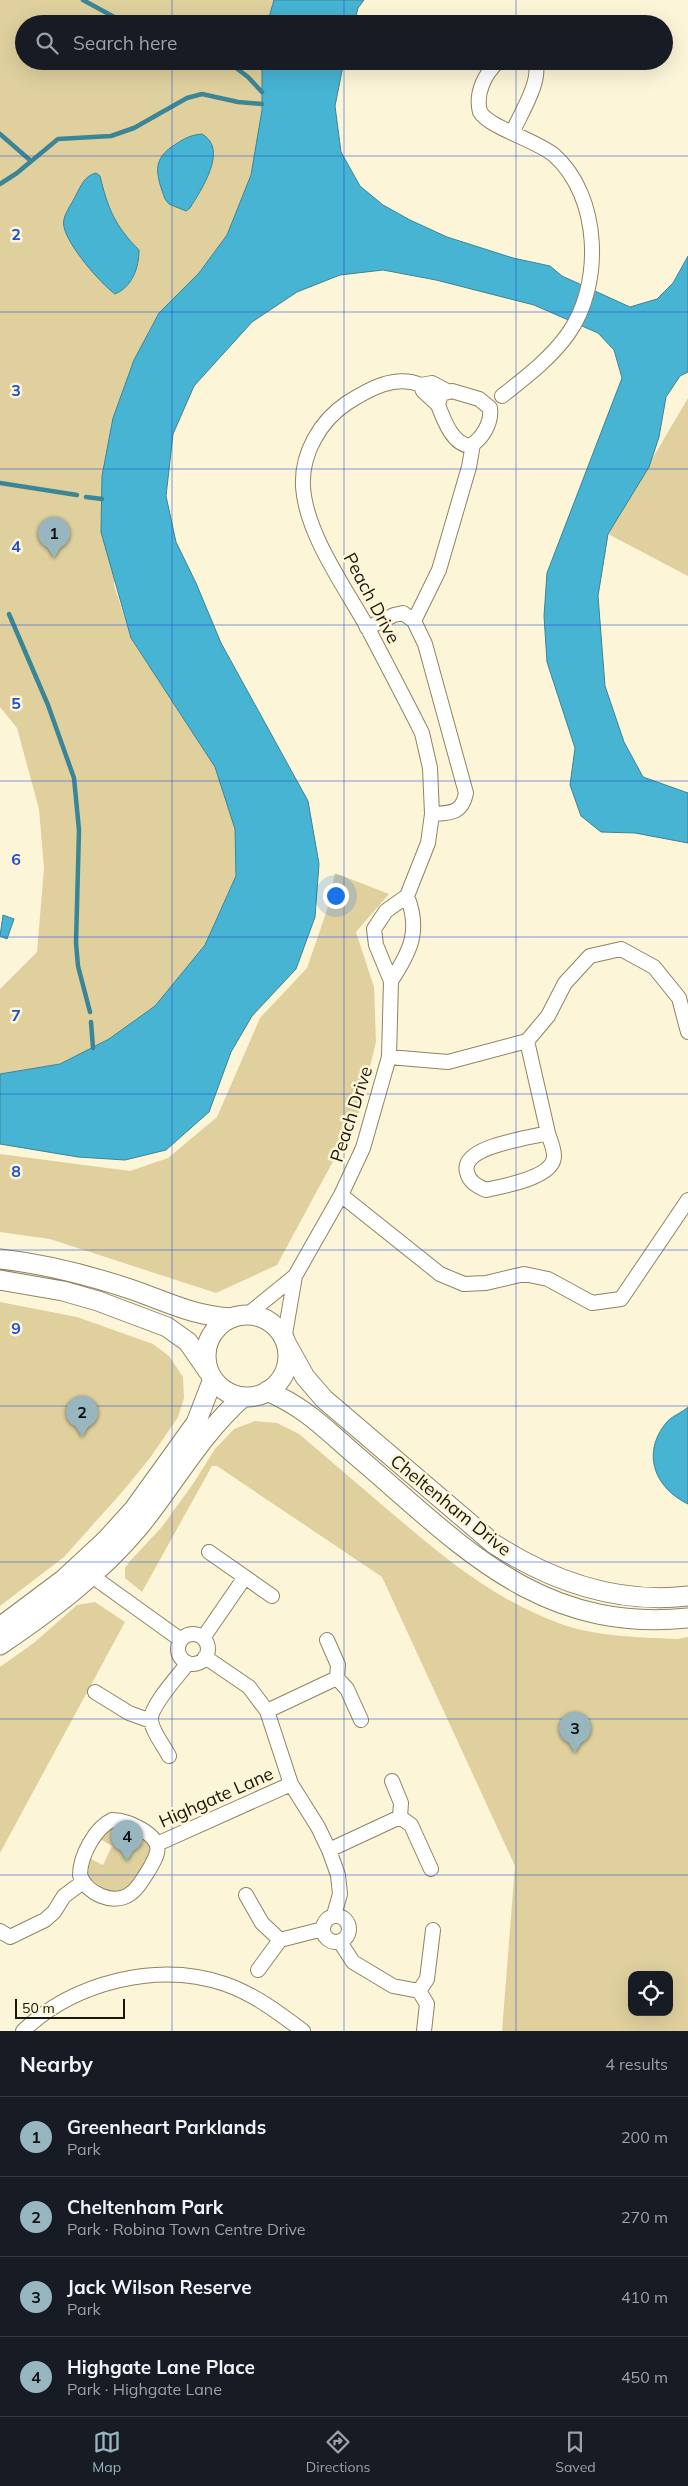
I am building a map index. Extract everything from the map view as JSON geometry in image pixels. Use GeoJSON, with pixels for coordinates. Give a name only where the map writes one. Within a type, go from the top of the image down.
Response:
{"type":"FeatureCollection","features":[{"type":"Feature","properties":{"kind":"main road"},"geometry":{"type":"LineString","coordinates":[[0,1259],[32,1263],[85,1275],[186,1311],[267,1320],[279,1331],[285,1342],[288,1356],[286,1368],[277,1384],[267,1392],[256,1396],[243,1397],[224,1390],[211,1376],[188,1342],[166,1327],[131,1312],[63,1291],[0,1280]]}},
{"type":"Feature","properties":{"kind":"main road"},"geometry":{"type":"LineString","coordinates":[[0,1627],[42,1597],[85,1571],[112,1534],[159,1477],[196,1423],[211,1376],[206,1356],[208,1340],[218,1326],[239,1316]]}},
{"type":"Feature","properties":{"kind":"main road","name":"Cheltenham Drive"},"geometry":{"type":"LineString","coordinates":[[285,1342],[304,1377],[324,1399],[474,1528],[515,1558],[536,1569],[581,1587],[643,1597],[688,1596]]}},
{"type":"Feature","properties":{"kind":"main road","name":"Cheltenham Drive"},"geometry":{"type":"LineString","coordinates":[[267,1392],[307,1412],[464,1548],[506,1578],[550,1600],[596,1614],[645,1620],[688,1618]]}},
{"type":"Feature","properties":{"kind":"main road"},"geometry":{"type":"LineString","coordinates":[[0,1645],[40,1617],[85,1571],[149,1514],[217,1421],[243,1397]]}},
{"type":"Feature","properties":{"kind":"street","name":"Peach Drive"},"geometry":{"type":"LineString","coordinates":[[473,444],[485,429],[491,414],[502,396],[550,356],[574,324],[584,300],[591,262],[588,221],[574,181],[553,155],[532,140],[488,121],[479,108],[483,83],[491,70]]}},
{"type":"Feature","properties":{"kind":"street"},"geometry":{"type":"LineString","coordinates":[[513,132],[537,78],[538,70]]}},
{"type":"Feature","properties":{"kind":"street","name":"Peach Drive"},"geometry":{"type":"LineString","coordinates":[[285,1342],[295,1276],[341,1195],[363,1148],[389,1057],[390,981],[376,945],[374,929],[386,911],[407,896],[428,843],[432,814],[430,768],[422,733],[322,545],[308,512],[303,488],[305,465],[316,435],[325,422],[344,405],[384,383],[406,381],[421,385],[432,383],[447,391],[483,400],[488,396],[502,396]]}},
{"type":"Feature","properties":{"kind":"street"},"geometry":{"type":"LineString","coordinates":[[414,621],[439,570],[466,482],[473,444],[465,445],[455,438],[438,405],[423,391],[421,385]]}},
{"type":"Feature","properties":{"kind":"street"},"geometry":{"type":"LineString","coordinates":[[438,405],[441,394],[447,391]]}},
{"type":"Feature","properties":{"kind":"street"},"geometry":{"type":"LineString","coordinates":[[483,400],[489,405],[491,414]]}},
{"type":"Feature","properties":{"kind":"street"},"geometry":{"type":"LineString","coordinates":[[367,628],[399,613],[407,615],[414,621],[425,644],[466,793],[459,810],[453,813],[432,814]]}},
{"type":"Feature","properties":{"kind":"street","name":"Peach Drive"},"geometry":{"type":"LineString","coordinates":[[390,981],[412,943],[414,924],[407,896]]}},
{"type":"Feature","properties":{"kind":"street"},"geometry":{"type":"LineString","coordinates":[[389,1057],[448,1062],[527,1041],[548,1016],[565,983],[590,956],[621,949],[654,967],[679,998],[688,1032]]}},
{"type":"Feature","properties":{"kind":"street"},"geometry":{"type":"LineString","coordinates":[[527,1041],[554,1156],[552,1165],[544,1174],[486,1190],[476,1186],[469,1178],[466,1169],[468,1158],[478,1151],[548,1133]]}},
{"type":"Feature","properties":{"kind":"street"},"geometry":{"type":"LineString","coordinates":[[341,1195],[440,1274],[464,1284],[486,1283],[524,1274],[548,1279],[592,1303],[621,1299],[688,1200]]}},
{"type":"Feature","properties":{"kind":"street","name":"Peach Drive"},"geometry":{"type":"LineString","coordinates":[[239,1316],[295,1276]]}},
{"type":"Feature","properties":{"kind":"street"},"geometry":{"type":"LineString","coordinates":[[209,1552],[272,1596]]}},
{"type":"Feature","properties":{"kind":"street"},"geometry":{"type":"LineString","coordinates":[[85,1571],[181,1640]]}},
{"type":"Feature","properties":{"kind":"street"},"geometry":{"type":"LineString","coordinates":[[203,1638],[245,1577]]}},
{"type":"Feature","properties":{"kind":"street"},"geometry":{"type":"LineString","coordinates":[[189,1634],[203,1638],[207,1645],[205,1657],[199,1662],[188,1663],[182,1660],[178,1650],[181,1640],[189,1634]]}},
{"type":"Feature","properties":{"kind":"street"},"geometry":{"type":"LineString","coordinates":[[327,1640],[338,1665],[336,1678]]}},
{"type":"Feature","properties":{"kind":"street"},"geometry":{"type":"LineString","coordinates":[[205,1657],[249,1686],[267,1711],[290,1784],[318,1827],[338,1875],[340,1894],[334,1915],[326,1920],[323,1929],[326,1938],[331,1941],[340,1942],[347,1937],[350,1928],[344,1918],[334,1915]]}},
{"type":"Feature","properties":{"kind":"street"},"geometry":{"type":"LineString","coordinates":[[169,1756],[151,1721],[155,1706],[188,1663]]}},
{"type":"Feature","properties":{"kind":"street"},"geometry":{"type":"LineString","coordinates":[[267,1711],[336,1678]]}},
{"type":"Feature","properties":{"kind":"street"},"geometry":{"type":"LineString","coordinates":[[336,1678],[347,1689],[361,1720]]}},
{"type":"Feature","properties":{"kind":"street"},"geometry":{"type":"LineString","coordinates":[[95,1692],[129,1713],[151,1721]]}},
{"type":"Feature","properties":{"kind":"street"},"geometry":{"type":"LineString","coordinates":[[392,1781],[401,1803],[400,1817]]}},
{"type":"Feature","properties":{"kind":"street","name":"Highgate Lane"},"geometry":{"type":"LineString","coordinates":[[157,1844],[290,1784]]}},
{"type":"Feature","properties":{"kind":"street"},"geometry":{"type":"LineString","coordinates":[[329,1850],[400,1817]]}},
{"type":"Feature","properties":{"kind":"street"},"geometry":{"type":"LineString","coordinates":[[400,1817],[411,1825],[431,1869]]}},
{"type":"Feature","properties":{"kind":"street","name":"Highgate Lane"},"geometry":{"type":"LineString","coordinates":[[118,1820],[131,1824],[152,1837],[157,1844],[156,1857],[139,1886],[130,1895],[122,1898],[110,1898],[94,1892],[83,1882],[80,1875],[81,1862],[97,1833],[108,1822],[118,1820]]}},
{"type":"Feature","properties":{"kind":"street"},"geometry":{"type":"LineString","coordinates":[[0,1931],[10,1937],[37,1925],[54,1912],[64,1896],[83,1882]]}},
{"type":"Feature","properties":{"kind":"street"},"geometry":{"type":"LineString","coordinates":[[246,1895],[262,1923],[280,1940]]}},
{"type":"Feature","properties":{"kind":"street"},"geometry":{"type":"LineString","coordinates":[[258,1970],[280,1940],[323,1929]]}},
{"type":"Feature","properties":{"kind":"street"},"geometry":{"type":"LineString","coordinates":[[419,1991],[427,1979],[433,1930]]}},
{"type":"Feature","properties":{"kind":"street"},"geometry":{"type":"LineString","coordinates":[[340,1942],[352,1962],[393,1986],[419,1991],[427,2004],[424,2031]]}},
{"type":"Feature","properties":{"kind":"street"},"geometry":{"type":"LineString","coordinates":[[23,2031],[47,2012],[100,1986],[153,1974],[181,1974],[207,1979],[244,1992],[303,2031]]}},
{"type":"Feature","properties":{"kind":"shaded area"},"geometry":{"type":"Polygon","coordinates":[[[0,0],[274,0],[270,15],[15,15],[15,70],[262,70],[262,110],[251,175],[227,235],[199,273],[159,313],[134,360],[113,418],[114,585],[131,638],[215,767],[235,829],[236,876],[205,945],[155,1006],[109,1039],[60,1064],[0,1074],[0,989],[37,952],[44,868],[39,809],[17,728],[0,707],[0,0]]]}},
{"type":"Feature","properties":{"kind":"shaded area"},"geometry":{"type":"Polygon","coordinates":[[[688,398],[688,576],[608,534],[688,398]]]}},
{"type":"Feature","properties":{"kind":"shaded area"},"geometry":{"type":"Polygon","coordinates":[[[335,873],[389,894],[356,932],[374,987],[376,1042],[358,1115],[277,1265],[216,1293],[50,1239],[0,1232],[0,1154],[130,1171],[168,1158],[217,1117],[260,1018],[307,968],[327,910],[335,873]]]}},
{"type":"Feature","properties":{"kind":"shaded area"},"geometry":{"type":"Polygon","coordinates":[[[0,1302],[77,1317],[153,1344],[169,1356],[183,1377],[184,1398],[178,1417],[150,1458],[123,1491],[64,1557],[0,1606],[0,1302]]]}},
{"type":"Feature","properties":{"kind":"shaded area"},"geometry":{"type":"Polygon","coordinates":[[[255,1421],[277,1423],[299,1434],[453,1563],[493,1591],[515,1603],[561,1624],[589,1632],[633,1637],[677,1639],[688,1637],[688,2031],[502,2031],[515,1866],[382,1577],[217,1466],[212,1466],[142,1592],[125,1578],[125,1568],[161,1528],[193,1484],[215,1449],[234,1429],[255,1421]]]}},
{"type":"Feature","properties":{"kind":"shaded area"},"geometry":{"type":"Polygon","coordinates":[[[95,1602],[125,1622],[0,1853],[0,1667],[35,1642],[77,1605],[95,1602]]]}},
{"type":"Feature","properties":{"kind":"shaded area"},"geometry":{"type":"Polygon","coordinates":[[[118,1825],[148,1840],[153,1851],[132,1884],[119,1892],[111,1893],[90,1883],[85,1868],[89,1858],[103,1865],[112,1846],[100,1839],[106,1829],[118,1825]]]}},
{"type":"Feature","properties":{"kind":"water"},"geometry":{"type":"Polygon","coordinates":[[[274,0],[364,0],[358,8],[356,15],[270,15],[274,0]]]}},
{"type":"Feature","properties":{"kind":"water"},"geometry":{"type":"Polygon","coordinates":[[[262,70],[342,70],[335,106],[341,152],[360,186],[383,205],[447,237],[513,258],[550,266],[562,276],[630,307],[657,299],[673,283],[688,256],[688,372],[680,376],[666,397],[659,437],[649,467],[608,534],[598,596],[605,686],[624,742],[643,777],[688,793],[688,843],[635,833],[601,832],[581,816],[570,785],[575,748],[547,662],[544,616],[547,573],[622,378],[614,350],[598,333],[534,305],[436,280],[383,270],[340,275],[297,292],[252,322],[194,386],[173,434],[166,496],[176,542],[196,583],[221,643],[308,801],[319,864],[315,917],[296,969],[252,1016],[231,1052],[209,1112],[166,1150],[125,1160],[78,1157],[0,1144],[0,1074],[60,1064],[109,1039],[155,1006],[205,945],[236,876],[235,829],[215,767],[131,638],[101,532],[102,476],[113,418],[134,360],[159,313],[199,273],[227,235],[251,175],[262,110],[262,70]]]}},
{"type":"Feature","properties":{"kind":"water"},"geometry":{"type":"Polygon","coordinates":[[[202,134],[210,141],[213,149],[213,159],[206,181],[190,208],[186,211],[169,204],[165,199],[159,182],[159,161],[162,155],[185,138],[202,134]]]}},
{"type":"Feature","properties":{"kind":"water"},"geometry":{"type":"Polygon","coordinates":[[[96,173],[100,176],[106,198],[118,225],[139,250],[138,263],[130,282],[115,294],[85,264],[67,235],[63,223],[65,215],[81,185],[89,176],[96,173]]]}},
{"type":"Feature","properties":{"kind":"water"},"geometry":{"type":"Polygon","coordinates":[[[3,915],[14,919],[7,939],[0,936],[3,915]]]}},
{"type":"Feature","properties":{"kind":"water"},"geometry":{"type":"Polygon","coordinates":[[[688,1407],[688,1504],[667,1489],[660,1480],[653,1458],[654,1446],[658,1435],[666,1423],[688,1407]]]}},
{"type":"Feature","properties":{"kind":"waterway"},"geometry":{"type":"LineString","coordinates":[[83,0],[110,15]]}},
{"type":"Feature","properties":{"kind":"waterway"},"geometry":{"type":"LineString","coordinates":[[239,70],[262,92]]}},
{"type":"Feature","properties":{"kind":"waterway"},"geometry":{"type":"LineString","coordinates":[[0,184],[17,173],[58,139],[111,136],[134,128],[187,98],[202,94],[238,102],[262,104]]}},
{"type":"Feature","properties":{"kind":"waterway"},"geometry":{"type":"LineString","coordinates":[[0,134],[31,161]]}},
{"type":"Feature","properties":{"kind":"waterway"},"geometry":{"type":"LineString","coordinates":[[0,483],[77,495]]}},
{"type":"Feature","properties":{"kind":"waterway"},"geometry":{"type":"LineString","coordinates":[[86,497],[102,499]]}},
{"type":"Feature","properties":{"kind":"waterway"},"geometry":{"type":"LineString","coordinates":[[9,614],[48,705],[74,778],[79,830],[76,943],[78,966],[90,1012]]}},
{"type":"Feature","properties":{"kind":"waterway"},"geometry":{"type":"LineString","coordinates":[[91,1022],[93,1048]]}},
{"type":"Feature","properties":{"kind":"place","name":"Greenheart Parklands"},"geometry":{"type":"Point","coordinates":[54,558]}},
{"type":"Feature","properties":{"kind":"place","name":"Cheltenham Park"},"geometry":{"type":"Point","coordinates":[82,1437]}},
{"type":"Feature","properties":{"kind":"place","name":"Jack Wilson Reserve"},"geometry":{"type":"Point","coordinates":[575,1753]}},
{"type":"Feature","properties":{"kind":"place","name":"Highgate Lane Place"},"geometry":{"type":"Point","coordinates":[127,1861]}}]}
